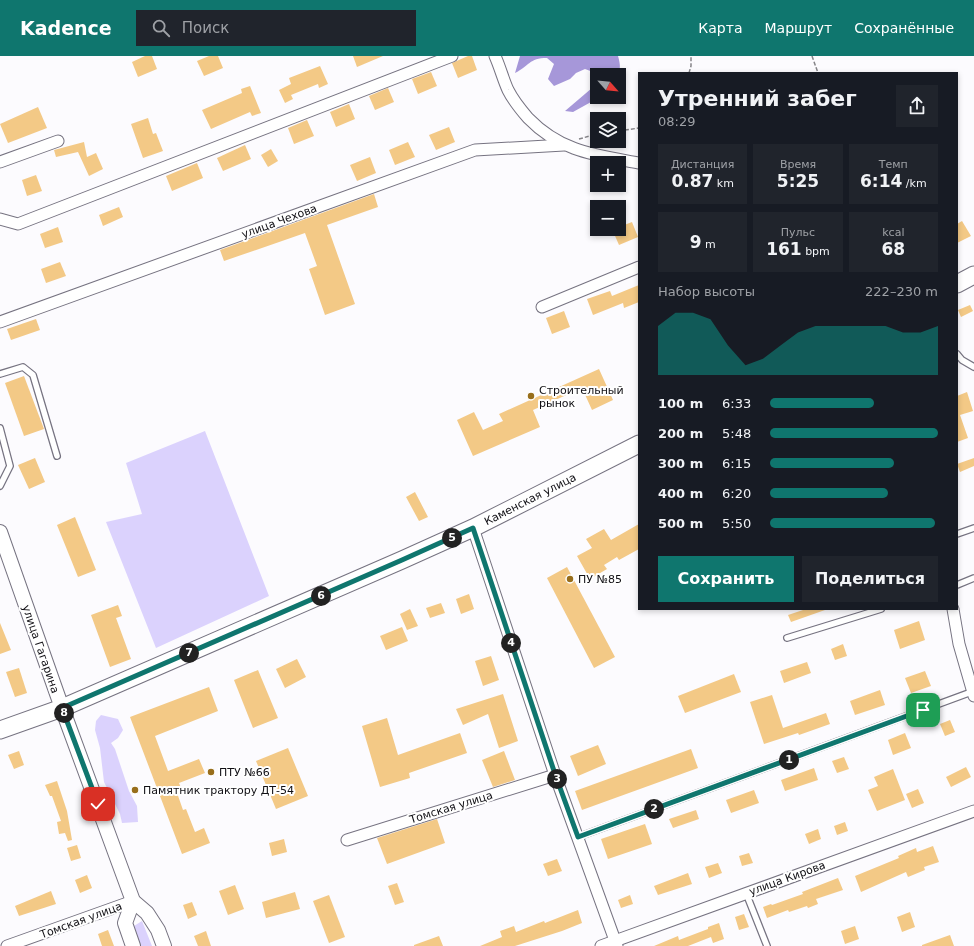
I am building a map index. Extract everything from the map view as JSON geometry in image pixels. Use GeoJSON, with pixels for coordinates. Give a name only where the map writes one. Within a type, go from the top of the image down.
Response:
{"type":"FeatureCollection","features":[{"type":"Feature","properties":{"kind":"main road"},"geometry":{"type":"LineString","coordinates":[[958,283],[974,275]]}},
{"type":"Feature","properties":{"kind":"main road","name":"Каменская улица"},"geometry":{"type":"LineString","coordinates":[[0,730],[62,708],[402,560],[473,528],[638,445]]}},
{"type":"Feature","properties":{"kind":"street"},"geometry":{"type":"LineString","coordinates":[[0,219],[18,224],[452,56]]}},
{"type":"Feature","properties":{"kind":"street"},"geometry":{"type":"LineString","coordinates":[[495,56],[509,92],[521,110],[539,129],[564,145],[589,154],[638,163]]}},
{"type":"Feature","properties":{"kind":"street"},"geometry":{"type":"LineString","coordinates":[[0,162],[58,141]]}},
{"type":"Feature","properties":{"kind":"street","name":"улица Чехова"},"geometry":{"type":"LineString","coordinates":[[0,322],[475,150],[564,145]]}},
{"type":"Feature","properties":{"kind":"street"},"geometry":{"type":"LineString","coordinates":[[542,306],[638,267]]}},
{"type":"Feature","properties":{"kind":"street"},"geometry":{"type":"LineString","coordinates":[[473,528],[555,774],[616,943]]}},
{"type":"Feature","properties":{"kind":"street","name":"улица Гагарина"},"geometry":{"type":"LineString","coordinates":[[0,532],[62,708],[133,901],[147,913],[158,930],[164,946]]}},
{"type":"Feature","properties":{"kind":"street"},"geometry":{"type":"LineString","coordinates":[[953,610],[959,644],[973,693]]}},
{"type":"Feature","properties":{"kind":"street","name":"Томская улица"},"geometry":{"type":"LineString","coordinates":[[347,840],[555,774]]}},
{"type":"Feature","properties":{"kind":"street","name":"улица Кирова"},"geometry":{"type":"LineString","coordinates":[[601,946],[616,943],[746,893],[974,811]]}},
{"type":"Feature","properties":{"kind":"street"},"geometry":{"type":"LineString","coordinates":[[133,901],[125,923],[133,946]]}},
{"type":"Feature","properties":{"kind":"street","name":"Томская улица"},"geometry":{"type":"LineString","coordinates":[[7,946],[133,901]]}},
{"type":"Feature","properties":{"kind":"lane"},"geometry":{"type":"LineString","coordinates":[[958,355],[962,360],[974,367]]}},
{"type":"Feature","properties":{"kind":"lane"},"geometry":{"type":"LineString","coordinates":[[0,374],[23,367],[33,375],[57,456]]}},
{"type":"Feature","properties":{"kind":"lane"},"geometry":{"type":"LineString","coordinates":[[0,428],[10,466],[0,486]]}},
{"type":"Feature","properties":{"kind":"lane"},"geometry":{"type":"LineString","coordinates":[[958,534],[974,528]]}},
{"type":"Feature","properties":{"kind":"lane"},"geometry":{"type":"LineString","coordinates":[[958,585],[974,578]]}},
{"type":"Feature","properties":{"kind":"lane"},"geometry":{"type":"LineString","coordinates":[[787,638],[878,610]]}},
{"type":"Feature","properties":{"kind":"lane"},"geometry":{"type":"LineString","coordinates":[[578,837],[973,693]]}},
{"type":"Feature","properties":{"kind":"lane"},"geometry":{"type":"LineString","coordinates":[[746,893],[767,946]]}},
{"type":"Feature","properties":{"kind":"path"},"geometry":{"type":"LineString","coordinates":[[689,72],[691,56]]}},
{"type":"Feature","properties":{"kind":"path"},"geometry":{"type":"LineString","coordinates":[[812,56],[818,72]]}},
{"type":"Feature","properties":{"kind":"path"},"geometry":{"type":"LineString","coordinates":[[626,130],[638,128]]}},
{"type":"Feature","properties":{"kind":"shaded area"},"geometry":{"type":"Polygon","coordinates":[[[520,56],[618,56],[620,63],[620,68],[590,68],[590,71],[585,69],[576,73],[570,79],[554,86],[548,79],[554,64],[547,58],[536,59],[515,73],[520,56]]]}},
{"type":"Feature","properties":{"kind":"shaded area"},"geometry":{"type":"Polygon","coordinates":[[[590,90],[590,103],[573,112],[565,111],[590,90]]]}},
{"type":"Feature","properties":{"kind":"shaded area"},"geometry":{"type":"Polygon","coordinates":[[[205,431],[269,596],[156,648],[106,522],[142,514],[126,463],[205,431]]]}},
{"type":"Feature","properties":{"kind":"shaded area"},"geometry":{"type":"Polygon","coordinates":[[[101,715],[118,719],[123,730],[118,738],[111,743],[115,749],[129,791],[137,806],[138,822],[122,823],[120,814],[104,782],[100,748],[95,730],[96,721],[101,715]]]}},
{"type":"Feature","properties":{"kind":"shaded area"},"geometry":{"type":"Polygon","coordinates":[[[142,921],[152,946],[141,946],[134,926],[142,921]]]}},
{"type":"Feature","properties":{"kind":"building"},"geometry":{"type":"Polygon","coordinates":[[[145,56],[152,56],[157,69],[138,77],[132,62],[145,56]]]}},
{"type":"Feature","properties":{"kind":"building"},"geometry":{"type":"Polygon","coordinates":[[[209,56],[218,56],[223,68],[204,76],[197,61],[209,56]]]}},
{"type":"Feature","properties":{"kind":"building"},"geometry":{"type":"Polygon","coordinates":[[[353,56],[383,56],[357,67],[353,56]]]}},
{"type":"Feature","properties":{"kind":"building"},"geometry":{"type":"Polygon","coordinates":[[[468,56],[472,56],[477,70],[458,78],[452,63],[468,56]]]}},
{"type":"Feature","properties":{"kind":"building"},"geometry":{"type":"Polygon","coordinates":[[[320,66],[328,84],[319,88],[318,84],[291,95],[293,99],[285,103],[279,90],[291,84],[289,78],[320,66]]]}},
{"type":"Feature","properties":{"kind":"building"},"geometry":{"type":"Polygon","coordinates":[[[431,72],[437,86],[418,94],[412,79],[431,72]]]}},
{"type":"Feature","properties":{"kind":"building"},"geometry":{"type":"Polygon","coordinates":[[[250,86],[261,113],[252,116],[250,112],[211,129],[202,110],[242,93],[241,89],[250,86]]]}},
{"type":"Feature","properties":{"kind":"building"},"geometry":{"type":"Polygon","coordinates":[[[388,88],[394,102],[375,110],[369,96],[388,88]]]}},
{"type":"Feature","properties":{"kind":"building"},"geometry":{"type":"Polygon","coordinates":[[[349,104],[355,119],[336,127],[330,112],[349,104]]]}},
{"type":"Feature","properties":{"kind":"building"},"geometry":{"type":"Polygon","coordinates":[[[38,107],[47,128],[8,143],[0,124],[38,107]]]}},
{"type":"Feature","properties":{"kind":"building"},"geometry":{"type":"Polygon","coordinates":[[[148,118],[153,134],[156,133],[163,151],[143,158],[131,124],[148,118]]]}},
{"type":"Feature","properties":{"kind":"building"},"geometry":{"type":"Polygon","coordinates":[[[307,120],[314,136],[294,144],[288,128],[307,120]]]}},
{"type":"Feature","properties":{"kind":"building"},"geometry":{"type":"Polygon","coordinates":[[[449,127],[455,142],[436,150],[429,135],[449,127]]]}},
{"type":"Feature","properties":{"kind":"building"},"geometry":{"type":"Polygon","coordinates":[[[84,142],[87,157],[96,153],[103,169],[89,176],[78,152],[56,157],[54,150],[84,142]]]}},
{"type":"Feature","properties":{"kind":"building"},"geometry":{"type":"Polygon","coordinates":[[[408,142],[415,157],[395,165],[389,150],[408,142]]]}},
{"type":"Feature","properties":{"kind":"building"},"geometry":{"type":"Polygon","coordinates":[[[245,145],[251,159],[223,171],[217,158],[245,145]]]}},
{"type":"Feature","properties":{"kind":"building"},"geometry":{"type":"Polygon","coordinates":[[[271,149],[278,161],[268,167],[261,155],[271,149]]]}},
{"type":"Feature","properties":{"kind":"building"},"geometry":{"type":"Polygon","coordinates":[[[370,157],[376,173],[357,181],[350,165],[370,157]]]}},
{"type":"Feature","properties":{"kind":"building"},"geometry":{"type":"Polygon","coordinates":[[[197,163],[203,178],[172,191],[166,176],[197,163]]]}},
{"type":"Feature","properties":{"kind":"building"},"geometry":{"type":"Polygon","coordinates":[[[36,175],[42,191],[27,196],[22,180],[36,175]]]}},
{"type":"Feature","properties":{"kind":"building"},"geometry":{"type":"Polygon","coordinates":[[[374,194],[378,207],[327,225],[355,304],[325,315],[309,269],[317,266],[305,233],[224,261],[220,250],[374,194]]]}},
{"type":"Feature","properties":{"kind":"building"},"geometry":{"type":"Polygon","coordinates":[[[119,207],[123,217],[103,226],[99,215],[119,207]]]}},
{"type":"Feature","properties":{"kind":"building"},"geometry":{"type":"Polygon","coordinates":[[[962,221],[971,236],[958,242],[958,223],[962,221]]]}},
{"type":"Feature","properties":{"kind":"building"},"geometry":{"type":"Polygon","coordinates":[[[632,222],[638,237],[619,245],[615,236],[626,236],[626,224],[632,222]]]}},
{"type":"Feature","properties":{"kind":"building"},"geometry":{"type":"Polygon","coordinates":[[[58,227],[63,242],[45,248],[40,234],[58,227]]]}},
{"type":"Feature","properties":{"kind":"building"},"geometry":{"type":"Polygon","coordinates":[[[60,262],[66,276],[46,283],[41,269],[60,262]]]}},
{"type":"Feature","properties":{"kind":"building"},"geometry":{"type":"Polygon","coordinates":[[[638,285],[638,302],[624,308],[623,303],[593,315],[587,299],[610,291],[612,296],[638,285]]]}},
{"type":"Feature","properties":{"kind":"building"},"geometry":{"type":"Polygon","coordinates":[[[970,305],[973,311],[961,317],[958,310],[970,305]]]}},
{"type":"Feature","properties":{"kind":"building"},"geometry":{"type":"Polygon","coordinates":[[[564,311],[570,327],[552,334],[546,318],[564,311]]]}},
{"type":"Feature","properties":{"kind":"building"},"geometry":{"type":"Polygon","coordinates":[[[36,319],[40,330],[11,340],[7,329],[36,319]]]}},
{"type":"Feature","properties":{"kind":"building"},"geometry":{"type":"Polygon","coordinates":[[[599,369],[613,400],[592,410],[582,388],[533,410],[540,427],[473,456],[457,420],[474,412],[483,430],[503,421],[499,414],[599,369]]]}},
{"type":"Feature","properties":{"kind":"building"},"geometry":{"type":"Polygon","coordinates":[[[24,376],[44,429],[24,436],[5,383],[24,376]]]}},
{"type":"Feature","properties":{"kind":"building"},"geometry":{"type":"Polygon","coordinates":[[[967,392],[973,411],[960,415],[968,438],[958,442],[958,396],[967,392]]]}},
{"type":"Feature","properties":{"kind":"building"},"geometry":{"type":"Polygon","coordinates":[[[35,458],[45,482],[29,489],[18,465],[35,458]]]}},
{"type":"Feature","properties":{"kind":"building"},"geometry":{"type":"Polygon","coordinates":[[[974,458],[974,466],[960,472],[958,464],[974,458]]]}},
{"type":"Feature","properties":{"kind":"building"},"geometry":{"type":"Polygon","coordinates":[[[415,492],[428,517],[419,521],[406,497],[415,492]]]}},
{"type":"Feature","properties":{"kind":"building"},"geometry":{"type":"Polygon","coordinates":[[[75,517],[96,570],[78,577],[57,525],[75,517]]]}},
{"type":"Feature","properties":{"kind":"building"},"geometry":{"type":"Polygon","coordinates":[[[638,525],[638,550],[619,560],[617,557],[604,565],[607,569],[590,579],[577,556],[592,548],[586,539],[604,529],[611,540],[638,525]]]}},
{"type":"Feature","properties":{"kind":"building"},"geometry":{"type":"Polygon","coordinates":[[[567,567],[615,657],[594,668],[547,578],[567,567]]]}},
{"type":"Feature","properties":{"kind":"building"},"geometry":{"type":"Polygon","coordinates":[[[469,594],[474,609],[461,614],[456,599],[469,594]]]}},
{"type":"Feature","properties":{"kind":"building"},"geometry":{"type":"Polygon","coordinates":[[[441,603],[445,613],[430,618],[426,608],[441,603]]]}},
{"type":"Feature","properties":{"kind":"building"},"geometry":{"type":"Polygon","coordinates":[[[118,605],[122,616],[116,618],[131,659],[110,667],[91,615],[118,605]]]}},
{"type":"Feature","properties":{"kind":"building"},"geometry":{"type":"Polygon","coordinates":[[[410,609],[418,626],[407,630],[400,614],[410,609]]]}},
{"type":"Feature","properties":{"kind":"building"},"geometry":{"type":"Polygon","coordinates":[[[803,610],[825,610],[791,622],[788,615],[803,610]]]}},
{"type":"Feature","properties":{"kind":"building"},"geometry":{"type":"Polygon","coordinates":[[[919,621],[925,640],[900,649],[894,630],[919,621]]]}},
{"type":"Feature","properties":{"kind":"building"},"geometry":{"type":"Polygon","coordinates":[[[0,623],[11,650],[0,654],[0,623]]]}},
{"type":"Feature","properties":{"kind":"building"},"geometry":{"type":"Polygon","coordinates":[[[402,627],[408,641],[386,650],[380,636],[402,627]]]}},
{"type":"Feature","properties":{"kind":"building"},"geometry":{"type":"Polygon","coordinates":[[[843,644],[847,656],[835,660],[831,649],[843,644]]]}},
{"type":"Feature","properties":{"kind":"building"},"geometry":{"type":"Polygon","coordinates":[[[491,656],[499,680],[483,686],[475,661],[491,656]]]}},
{"type":"Feature","properties":{"kind":"building"},"geometry":{"type":"Polygon","coordinates":[[[297,659],[306,677],[285,688],[276,669],[297,659]]]}},
{"type":"Feature","properties":{"kind":"building"},"geometry":{"type":"Polygon","coordinates":[[[807,662],[811,673],[784,683],[780,671],[807,662]]]}},
{"type":"Feature","properties":{"kind":"building"},"geometry":{"type":"Polygon","coordinates":[[[19,668],[27,693],[15,697],[6,672],[19,668]]]}},
{"type":"Feature","properties":{"kind":"building"},"geometry":{"type":"Polygon","coordinates":[[[258,670],[278,718],[253,728],[234,680],[258,670]]]}},
{"type":"Feature","properties":{"kind":"building"},"geometry":{"type":"Polygon","coordinates":[[[925,671],[931,686],[911,693],[905,678],[925,671]]]}},
{"type":"Feature","properties":{"kind":"building"},"geometry":{"type":"Polygon","coordinates":[[[734,674],[741,692],[685,713],[678,696],[734,674]]]}},
{"type":"Feature","properties":{"kind":"building"},"geometry":{"type":"Polygon","coordinates":[[[209,687],[218,711],[155,736],[168,771],[199,759],[205,773],[179,783],[181,788],[176,790],[183,810],[186,809],[195,832],[204,828],[210,843],[182,854],[130,717],[209,687]]]}},
{"type":"Feature","properties":{"kind":"building"},"geometry":{"type":"Polygon","coordinates":[[[880,690],[885,705],[855,715],[850,701],[880,690]]]}},
{"type":"Feature","properties":{"kind":"building"},"geometry":{"type":"Polygon","coordinates":[[[503,694],[518,741],[499,748],[488,714],[463,725],[456,709],[503,694]]]}},
{"type":"Feature","properties":{"kind":"building"},"geometry":{"type":"Polygon","coordinates":[[[772,695],[783,728],[826,713],[830,724],[799,735],[798,733],[764,744],[750,702],[772,695]]]}},
{"type":"Feature","properties":{"kind":"building"},"geometry":{"type":"Polygon","coordinates":[[[387,718],[398,755],[460,733],[467,753],[409,773],[410,778],[380,787],[362,726],[387,718]]]}},
{"type":"Feature","properties":{"kind":"building"},"geometry":{"type":"Polygon","coordinates":[[[950,720],[955,732],[945,736],[940,724],[950,720]]]}},
{"type":"Feature","properties":{"kind":"building"},"geometry":{"type":"Polygon","coordinates":[[[905,733],[911,748],[893,755],[888,740],[905,733]]]}},
{"type":"Feature","properties":{"kind":"building"},"geometry":{"type":"Polygon","coordinates":[[[598,745],[606,764],[578,776],[570,756],[598,745]]]}},
{"type":"Feature","properties":{"kind":"building"},"geometry":{"type":"Polygon","coordinates":[[[288,748],[308,796],[276,809],[256,761],[288,748]]]}},
{"type":"Feature","properties":{"kind":"building"},"geometry":{"type":"Polygon","coordinates":[[[691,749],[698,768],[582,810],[575,791],[691,749]]]}},
{"type":"Feature","properties":{"kind":"building"},"geometry":{"type":"Polygon","coordinates":[[[19,751],[24,765],[14,769],[8,755],[19,751]]]}},
{"type":"Feature","properties":{"kind":"building"},"geometry":{"type":"Polygon","coordinates":[[[504,751],[515,780],[493,787],[482,760],[504,751]]]}},
{"type":"Feature","properties":{"kind":"building"},"geometry":{"type":"Polygon","coordinates":[[[844,757],[849,769],[837,773],[832,761],[844,757]]]}},
{"type":"Feature","properties":{"kind":"building"},"geometry":{"type":"Polygon","coordinates":[[[966,767],[971,777],[951,787],[946,777],[966,767]]]}},
{"type":"Feature","properties":{"kind":"building"},"geometry":{"type":"Polygon","coordinates":[[[814,768],[818,780],[785,791],[781,780],[814,768]]]}},
{"type":"Feature","properties":{"kind":"building"},"geometry":{"type":"Polygon","coordinates":[[[893,769],[905,800],[877,811],[868,790],[878,786],[874,777],[893,769]]]}},
{"type":"Feature","properties":{"kind":"building"},"geometry":{"type":"Polygon","coordinates":[[[57,781],[67,811],[72,840],[68,841],[65,833],[59,834],[57,822],[61,821],[52,796],[50,796],[45,785],[57,781]]]}},
{"type":"Feature","properties":{"kind":"building"},"geometry":{"type":"Polygon","coordinates":[[[918,789],[924,803],[912,808],[906,794],[918,789]]]}},
{"type":"Feature","properties":{"kind":"building"},"geometry":{"type":"Polygon","coordinates":[[[754,790],[759,803],[731,813],[726,800],[754,790]]]}},
{"type":"Feature","properties":{"kind":"building"},"geometry":{"type":"Polygon","coordinates":[[[696,810],[699,819],[673,828],[669,819],[696,810]]]}},
{"type":"Feature","properties":{"kind":"building"},"geometry":{"type":"Polygon","coordinates":[[[437,819],[445,843],[387,864],[377,838],[437,819]]]}},
{"type":"Feature","properties":{"kind":"building"},"geometry":{"type":"Polygon","coordinates":[[[845,822],[848,831],[837,835],[834,826],[845,822]]]}},
{"type":"Feature","properties":{"kind":"building"},"geometry":{"type":"Polygon","coordinates":[[[645,824],[652,844],[608,859],[601,839],[645,824]]]}},
{"type":"Feature","properties":{"kind":"building"},"geometry":{"type":"Polygon","coordinates":[[[818,829],[821,839],[809,844],[805,834],[818,829]]]}},
{"type":"Feature","properties":{"kind":"building"},"geometry":{"type":"Polygon","coordinates":[[[284,839],[287,852],[272,856],[269,843],[284,839]]]}},
{"type":"Feature","properties":{"kind":"building"},"geometry":{"type":"Polygon","coordinates":[[[77,845],[81,858],[71,861],[67,848],[77,845]]]}},
{"type":"Feature","properties":{"kind":"building"},"geometry":{"type":"Polygon","coordinates":[[[933,846],[939,862],[924,867],[925,870],[908,877],[906,872],[861,892],[855,876],[899,858],[898,856],[916,848],[917,852],[933,846]]]}},
{"type":"Feature","properties":{"kind":"building"},"geometry":{"type":"Polygon","coordinates":[[[749,853],[753,863],[742,866],[739,856],[749,853]]]}},
{"type":"Feature","properties":{"kind":"building"},"geometry":{"type":"Polygon","coordinates":[[[557,859],[562,871],[548,876],[543,864],[557,859]]]}},
{"type":"Feature","properties":{"kind":"building"},"geometry":{"type":"Polygon","coordinates":[[[718,863],[722,873],[709,878],[705,867],[718,863]]]}},
{"type":"Feature","properties":{"kind":"building"},"geometry":{"type":"Polygon","coordinates":[[[688,873],[692,884],[658,895],[654,886],[688,873]]]}},
{"type":"Feature","properties":{"kind":"building"},"geometry":{"type":"Polygon","coordinates":[[[87,875],[92,888],[80,893],[75,880],[87,875]]]}},
{"type":"Feature","properties":{"kind":"building"},"geometry":{"type":"Polygon","coordinates":[[[838,878],[843,890],[816,899],[818,904],[808,908],[807,906],[789,912],[788,910],[767,918],[763,907],[803,894],[802,892],[838,878]]]}},
{"type":"Feature","properties":{"kind":"building"},"geometry":{"type":"Polygon","coordinates":[[[397,883],[404,902],[395,905],[388,886],[397,883]]]}},
{"type":"Feature","properties":{"kind":"building"},"geometry":{"type":"Polygon","coordinates":[[[235,885],[244,909],[228,915],[219,891],[235,885]]]}},
{"type":"Feature","properties":{"kind":"building"},"geometry":{"type":"Polygon","coordinates":[[[51,891],[56,904],[19,916],[15,906],[51,891]]]}},
{"type":"Feature","properties":{"kind":"building"},"geometry":{"type":"Polygon","coordinates":[[[295,892],[300,909],[266,918],[262,902],[295,892]]]}},
{"type":"Feature","properties":{"kind":"building"},"geometry":{"type":"Polygon","coordinates":[[[329,895],[345,937],[329,943],[313,901],[329,895]]]}},
{"type":"Feature","properties":{"kind":"building"},"geometry":{"type":"Polygon","coordinates":[[[630,895],[633,904],[621,908],[618,900],[630,895]]]}},
{"type":"Feature","properties":{"kind":"building"},"geometry":{"type":"Polygon","coordinates":[[[192,902],[197,915],[188,919],[183,905],[192,902]]]}},
{"type":"Feature","properties":{"kind":"building"},"geometry":{"type":"Polygon","coordinates":[[[578,910],[582,923],[562,931],[515,946],[480,946],[502,937],[500,931],[514,926],[516,932],[544,921],[545,923],[578,910]]]}},
{"type":"Feature","properties":{"kind":"building"},"geometry":{"type":"Polygon","coordinates":[[[910,912],[915,927],[902,932],[897,917],[910,912]]]}},
{"type":"Feature","properties":{"kind":"building"},"geometry":{"type":"Polygon","coordinates":[[[744,914],[749,927],[739,930],[735,917],[744,914]]]}},
{"type":"Feature","properties":{"kind":"building"},"geometry":{"type":"Polygon","coordinates":[[[719,923],[724,939],[713,943],[711,937],[688,946],[654,946],[678,936],[679,940],[708,929],[708,927],[719,923]]]}},
{"type":"Feature","properties":{"kind":"building"},"geometry":{"type":"Polygon","coordinates":[[[855,926],[859,939],[845,944],[841,931],[855,926]]]}},
{"type":"Feature","properties":{"kind":"building"},"geometry":{"type":"Polygon","coordinates":[[[108,930],[114,946],[102,946],[98,934],[108,930]]]}},
{"type":"Feature","properties":{"kind":"building"},"geometry":{"type":"Polygon","coordinates":[[[206,931],[211,946],[198,946],[194,936],[206,931]]]}},
{"type":"Feature","properties":{"kind":"building"},"geometry":{"type":"Polygon","coordinates":[[[950,935],[954,946],[922,946],[922,945],[950,935]]]}},
{"type":"Feature","properties":{"kind":"building"},"geometry":{"type":"Polygon","coordinates":[[[439,936],[443,946],[414,946],[414,945],[439,936]]]}},
{"type":"Feature","properties":{"kind":"place","name":"Строительный рынок"},"geometry":{"type":"Point","coordinates":[531,396]}},
{"type":"Feature","properties":{"kind":"place","name":"ПУ №85"},"geometry":{"type":"Point","coordinates":[570,579]}},
{"type":"Feature","properties":{"kind":"place","name":"ПТУ №66"},"geometry":{"type":"Point","coordinates":[211,772]}},
{"type":"Feature","properties":{"kind":"place","name":"Памятник трактору ДТ-54"},"geometry":{"type":"Point","coordinates":[135,790]}},
{"type":"Feature","properties":{"kind":"route"},"geometry":{"type":"LineString","coordinates":[[98,804],[62,708],[473,528],[555,774],[578,837],[923,710]]}}]}
